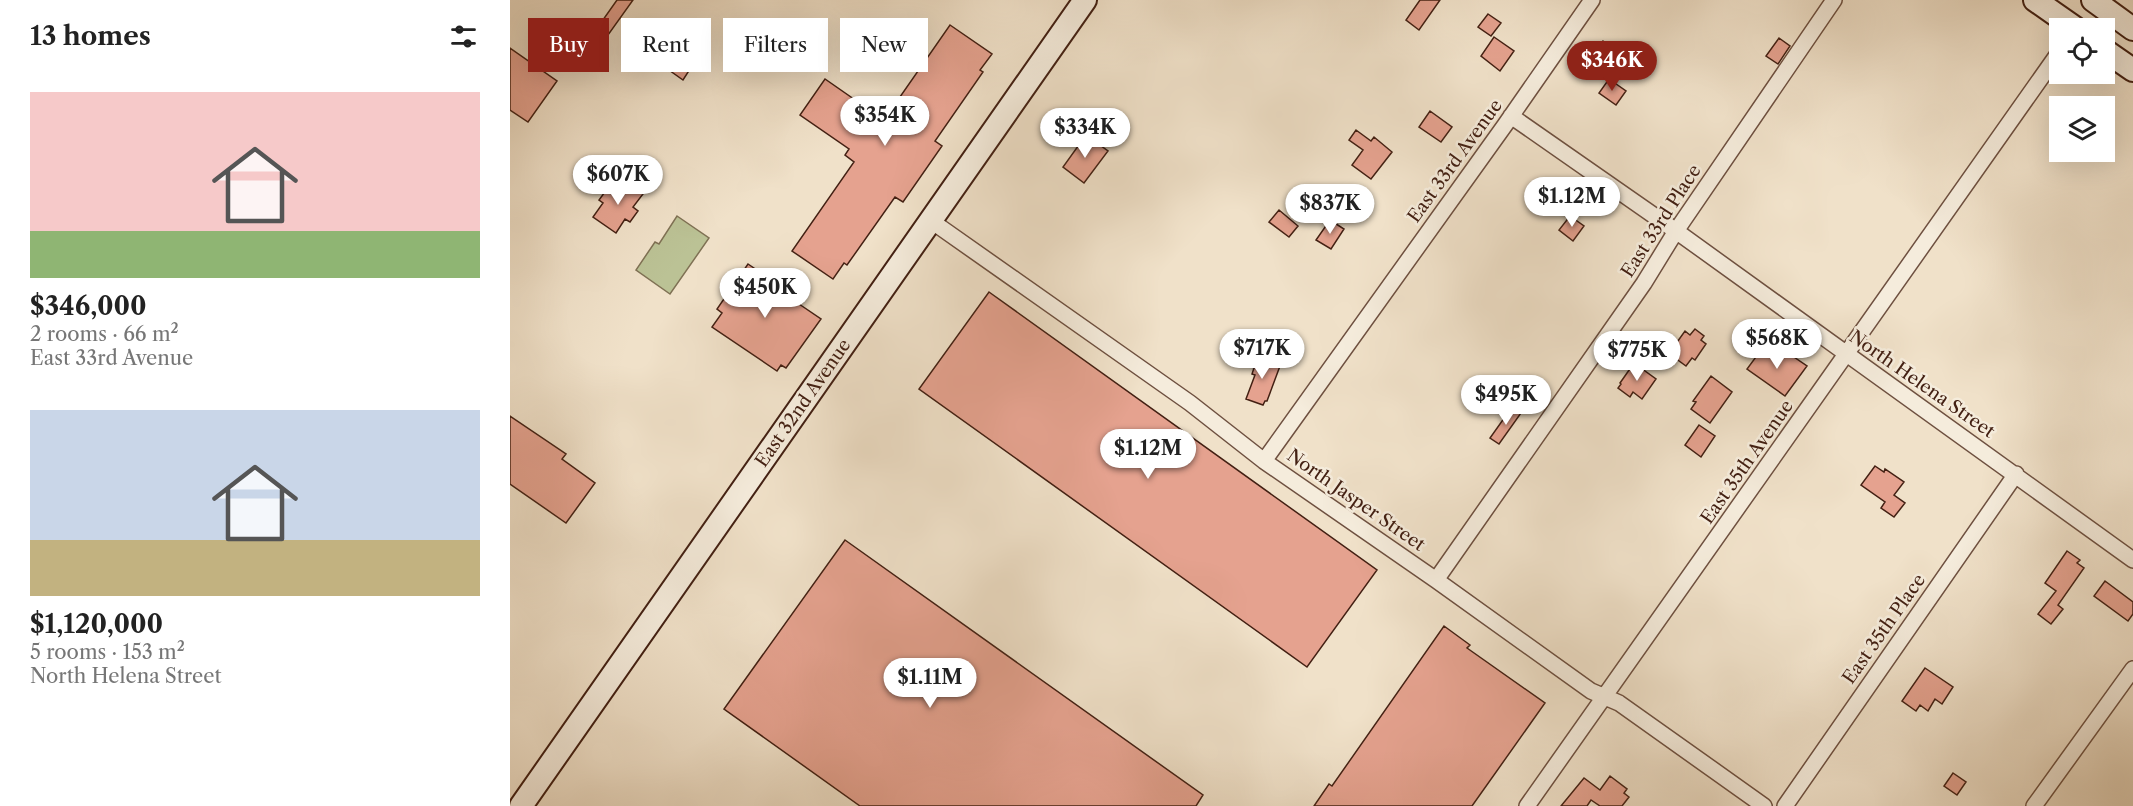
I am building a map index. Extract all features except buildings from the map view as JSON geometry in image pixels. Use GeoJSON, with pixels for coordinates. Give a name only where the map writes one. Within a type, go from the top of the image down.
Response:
{"type":"FeatureCollection","features":[{"type":"Feature","properties":{"kind":"street","name":"East 32nd Avenue"},"geometry":{"type":"LineString","coordinates":[[521,806],[1085,0]]}},
{"type":"Feature","properties":{"kind":"street","name":"East 33rd Avenue"},"geometry":{"type":"LineString","coordinates":[[1264,461],[1592,0]]}},
{"type":"Feature","properties":{"kind":"street","name":"East 33rd Place"},"geometry":{"type":"LineString","coordinates":[[1436,580],[1644,283],[1676,231],[1834,0]]}},
{"type":"Feature","properties":{"kind":"street"},"geometry":{"type":"LineString","coordinates":[[2035,0],[2061,18]]}},
{"type":"Feature","properties":{"kind":"street"},"geometry":{"type":"LineString","coordinates":[[2093,0],[2133,29]]}},
{"type":"Feature","properties":{"kind":"street"},"geometry":{"type":"LineString","coordinates":[[2115,58],[2133,70]]}},
{"type":"Feature","properties":{"kind":"street","name":"East 35th Avenue"},"geometry":{"type":"LineString","coordinates":[[1527,806],[2049,67]]}},
{"type":"Feature","properties":{"kind":"street","name":"North Helena Street"},"geometry":{"type":"LineString","coordinates":[[1511,116],[1676,231],[2133,560]]}},
{"type":"Feature","properties":{"kind":"street","name":"North Jasper Street"},"geometry":{"type":"LineString","coordinates":[[930,220],[1190,403],[1264,461],[1591,691],[1619,703],[1764,806]]}},
{"type":"Feature","properties":{"kind":"street","name":"East 35th Place"},"geometry":{"type":"LineString","coordinates":[[1785,806],[2016,474]]}},
{"type":"Feature","properties":{"kind":"street"},"geometry":{"type":"LineString","coordinates":[[2034,806],[2133,669]]}},
{"type":"Feature","properties":{"kind":"green space"},"geometry":{"type":"Polygon","coordinates":[[[677,216],[709,238],[670,294],[636,270],[655,242],[659,244],[677,216]]]}}]}
